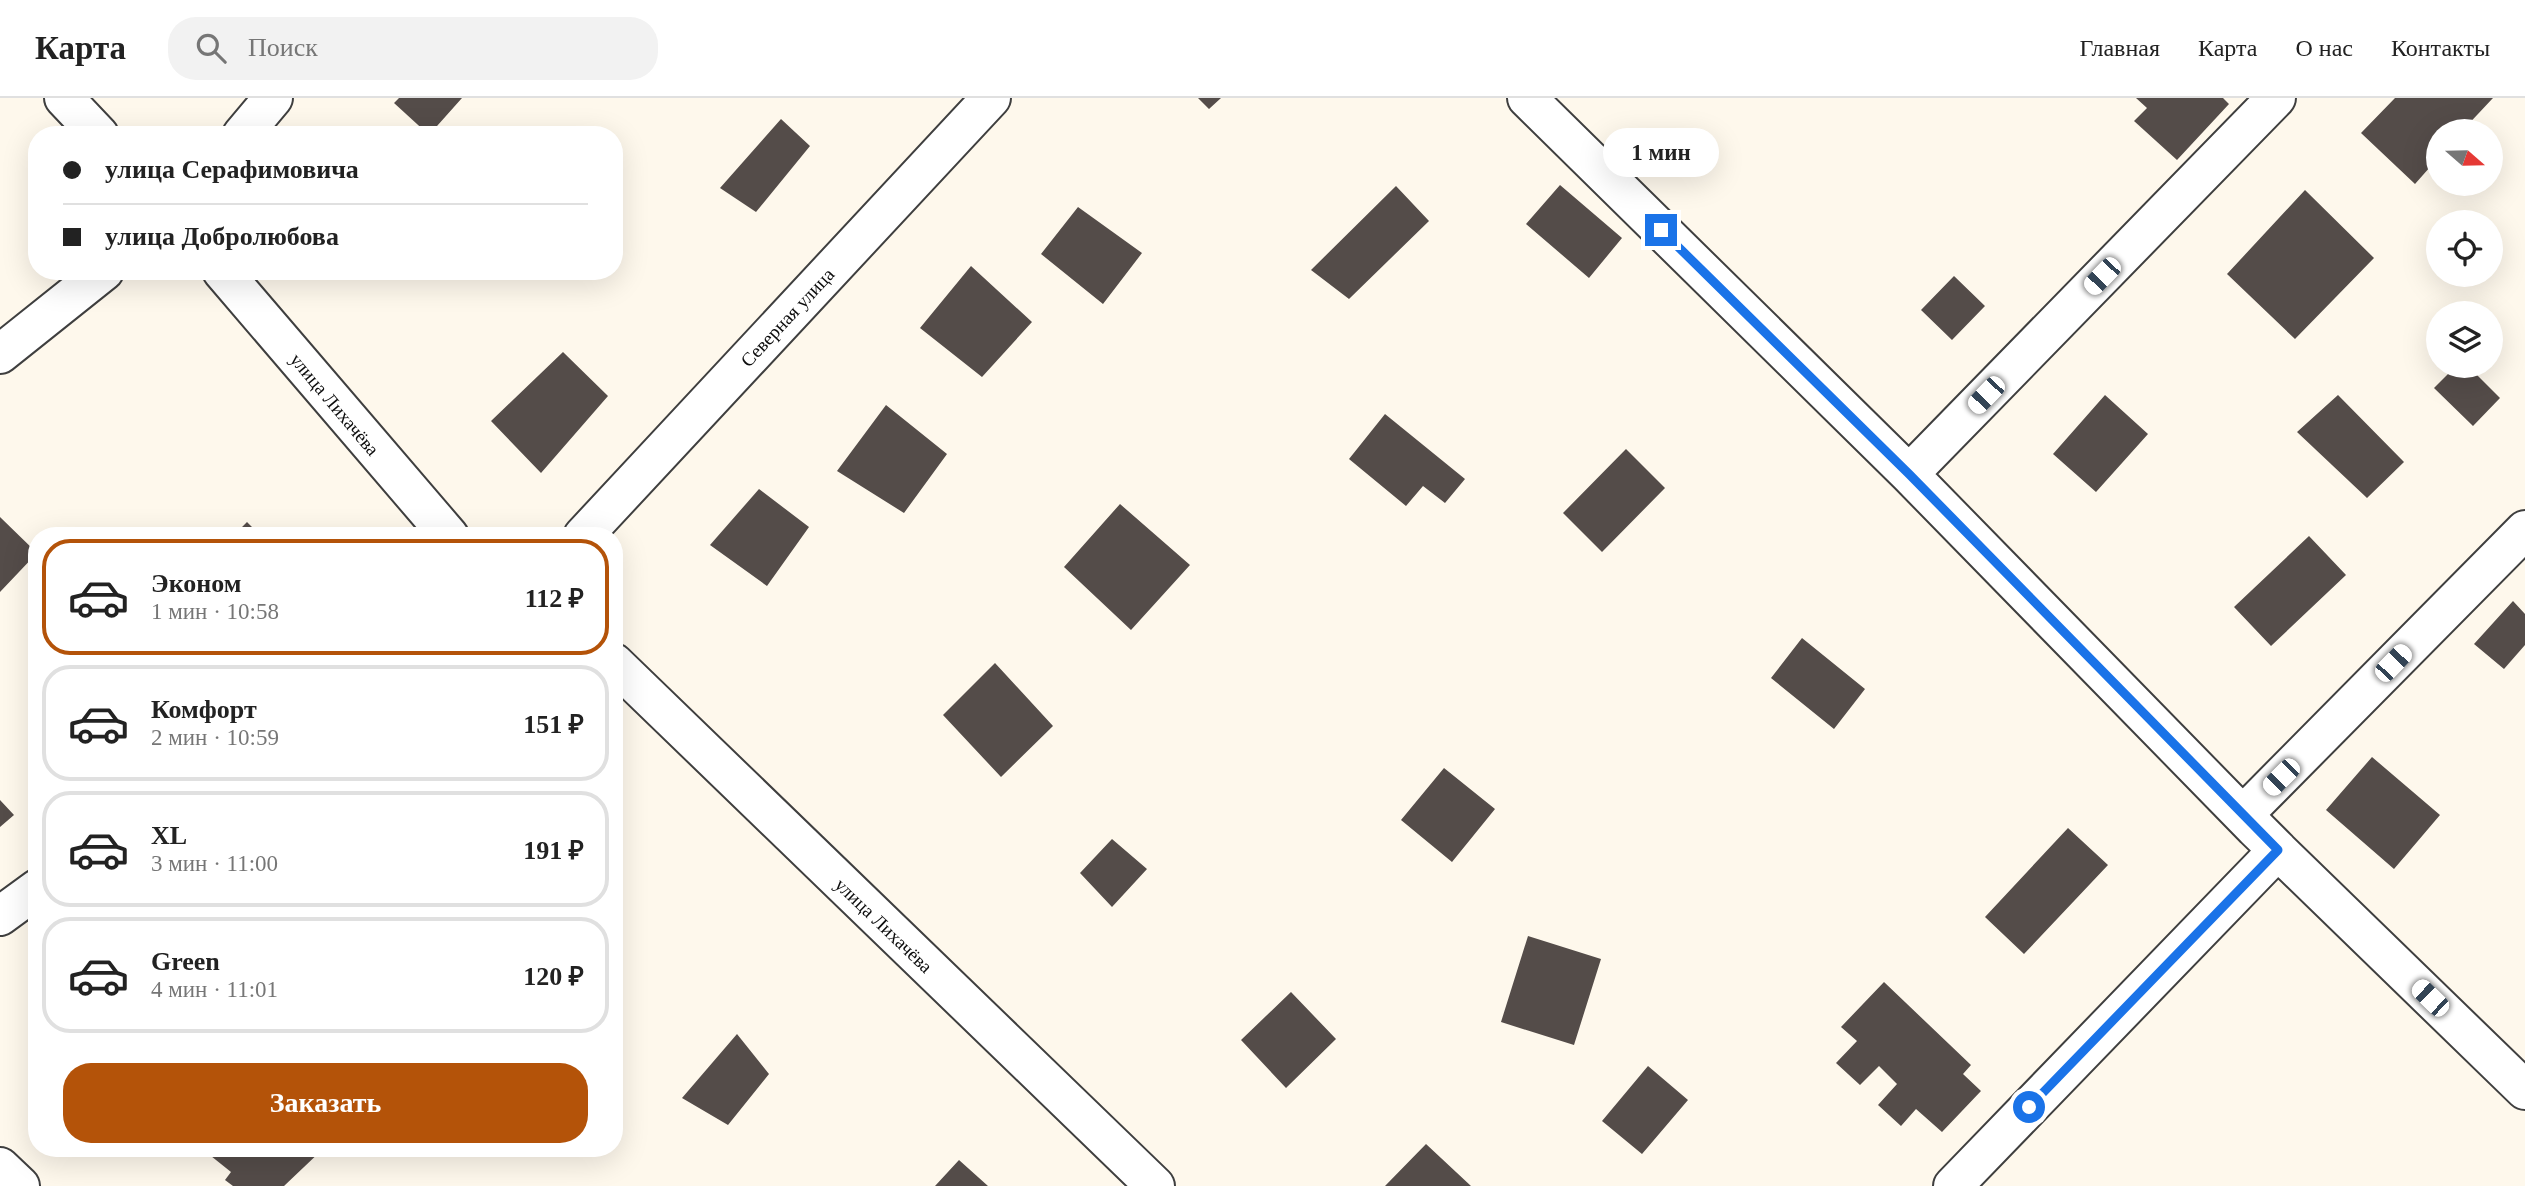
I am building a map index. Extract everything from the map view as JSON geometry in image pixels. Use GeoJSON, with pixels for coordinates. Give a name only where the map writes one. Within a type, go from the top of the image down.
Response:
{"type":"FeatureCollection","features":[{"type":"Feature","properties":{"kind":"street"},"geometry":{"type":"LineString","coordinates":[[64,98],[90,126]]}},
{"type":"Feature","properties":{"kind":"street"},"geometry":{"type":"LineString","coordinates":[[250,126],[273,98]]}},
{"type":"Feature","properties":{"kind":"street","name":"Северная улица"},"geometry":{"type":"LineString","coordinates":[[591,527],[992,98]]}},
{"type":"Feature","properties":{"kind":"street"},"geometry":{"type":"LineString","coordinates":[[1527,98],[1909,474],[2278,850],[2525,1090]]}},
{"type":"Feature","properties":{"kind":"street"},"geometry":{"type":"LineString","coordinates":[[1909,474],[2276,98]]}},
{"type":"Feature","properties":{"kind":"street"},"geometry":{"type":"LineString","coordinates":[[0,354],[93,280]]}},
{"type":"Feature","properties":{"kind":"street","name":"улица Лихачёва"},"geometry":{"type":"LineString","coordinates":[[230,280],[441,527]]}},
{"type":"Feature","properties":{"kind":"street"},"geometry":{"type":"LineString","coordinates":[[2243,815],[2525,530]]}},
{"type":"Feature","properties":{"kind":"street","name":"улица Лихачёва"},"geometry":{"type":"LineString","coordinates":[[623,672],[1154,1186]]}},
{"type":"Feature","properties":{"kind":"street"},"geometry":{"type":"LineString","coordinates":[[1953,1186],[2278,850]]}},
{"type":"Feature","properties":{"kind":"street"},"geometry":{"type":"LineString","coordinates":[[0,916],[28,896]]}},
{"type":"Feature","properties":{"kind":"street"},"geometry":{"type":"LineString","coordinates":[[0,1167],[20,1186]]}},
{"type":"Feature","properties":{"kind":"building"},"geometry":{"type":"Polygon","coordinates":[[[399,98],[462,98],[437,126],[419,126],[394,103],[399,98]]]}},
{"type":"Feature","properties":{"kind":"building"},"geometry":{"type":"Polygon","coordinates":[[[1198,98],[1221,98],[1209,109],[1198,98]]]}},
{"type":"Feature","properties":{"kind":"building"},"geometry":{"type":"Polygon","coordinates":[[[2136,98],[2223,98],[2229,104],[2177,160],[2134,121],[2147,108],[2136,98]]]}},
{"type":"Feature","properties":{"kind":"building"},"geometry":{"type":"Polygon","coordinates":[[[2395,98],[2493,98],[2473,119],[2426,119],[2426,172],[2415,184],[2361,133],[2395,98]]]}},
{"type":"Feature","properties":{"kind":"building"},"geometry":{"type":"Polygon","coordinates":[[[781,119],[810,146],[756,212],[720,188],[781,119]]]}},
{"type":"Feature","properties":{"kind":"building"},"geometry":{"type":"Polygon","coordinates":[[[1560,185],[1622,238],[1589,278],[1526,224],[1560,185]]]}},
{"type":"Feature","properties":{"kind":"building"},"geometry":{"type":"Polygon","coordinates":[[[1396,186],[1429,221],[1349,299],[1311,270],[1396,186]]]}},
{"type":"Feature","properties":{"kind":"building"},"geometry":{"type":"Polygon","coordinates":[[[2305,190],[2374,258],[2295,339],[2227,274],[2305,190]]]}},
{"type":"Feature","properties":{"kind":"building"},"geometry":{"type":"Polygon","coordinates":[[[1078,207],[1142,253],[1103,304],[1041,254],[1078,207]]]}},
{"type":"Feature","properties":{"kind":"building"},"geometry":{"type":"Polygon","coordinates":[[[971,266],[1032,322],[982,377],[920,328],[971,266]]]}},
{"type":"Feature","properties":{"kind":"building"},"geometry":{"type":"Polygon","coordinates":[[[1954,276],[1985,306],[1952,340],[1921,310],[1954,276]]]}},
{"type":"Feature","properties":{"kind":"building"},"geometry":{"type":"Polygon","coordinates":[[[563,352],[608,396],[541,473],[491,421],[563,352]]]}},
{"type":"Feature","properties":{"kind":"building"},"geometry":{"type":"Polygon","coordinates":[[[2444,378],[2480,378],[2500,398],[2473,426],[2434,388],[2444,378]]]}},
{"type":"Feature","properties":{"kind":"building"},"geometry":{"type":"Polygon","coordinates":[[[2105,395],[2148,434],[2096,492],[2053,454],[2105,395]]]}},
{"type":"Feature","properties":{"kind":"building"},"geometry":{"type":"Polygon","coordinates":[[[2338,395],[2404,462],[2367,498],[2297,432],[2338,395]]]}},
{"type":"Feature","properties":{"kind":"building"},"geometry":{"type":"Polygon","coordinates":[[[886,405],[947,454],[904,513],[837,471],[886,405]]]}},
{"type":"Feature","properties":{"kind":"building"},"geometry":{"type":"Polygon","coordinates":[[[1385,414],[1465,479],[1445,503],[1423,486],[1406,506],[1349,459],[1385,414]]]}},
{"type":"Feature","properties":{"kind":"building"},"geometry":{"type":"Polygon","coordinates":[[[1626,449],[1665,488],[1602,552],[1563,513],[1626,449]]]}},
{"type":"Feature","properties":{"kind":"building"},"geometry":{"type":"Polygon","coordinates":[[[759,489],[809,527],[767,586],[710,545],[759,489]]]}},
{"type":"Feature","properties":{"kind":"building"},"geometry":{"type":"Polygon","coordinates":[[[1120,504],[1190,565],[1131,630],[1064,567],[1120,504]]]}},
{"type":"Feature","properties":{"kind":"building"},"geometry":{"type":"Polygon","coordinates":[[[0,517],[28,544],[28,562],[0,592],[0,517]]]}},
{"type":"Feature","properties":{"kind":"building"},"geometry":{"type":"Polygon","coordinates":[[[2309,536],[2346,575],[2271,646],[2234,607],[2309,536]]]}},
{"type":"Feature","properties":{"kind":"building"},"geometry":{"type":"Polygon","coordinates":[[[2513,601],[2525,614],[2525,645],[2504,669],[2474,644],[2513,601]]]}},
{"type":"Feature","properties":{"kind":"building"},"geometry":{"type":"Polygon","coordinates":[[[1802,638],[1865,689],[1834,729],[1771,678],[1802,638]]]}},
{"type":"Feature","properties":{"kind":"building"},"geometry":{"type":"Polygon","coordinates":[[[995,663],[1053,726],[1001,777],[943,715],[995,663]]]}},
{"type":"Feature","properties":{"kind":"building"},"geometry":{"type":"Polygon","coordinates":[[[2372,757],[2440,815],[2394,869],[2326,810],[2372,757]]]}},
{"type":"Feature","properties":{"kind":"building"},"geometry":{"type":"Polygon","coordinates":[[[1444,768],[1495,809],[1452,862],[1401,820],[1444,768]]]}},
{"type":"Feature","properties":{"kind":"building"},"geometry":{"type":"Polygon","coordinates":[[[0,800],[14,815],[0,827],[0,800]]]}},
{"type":"Feature","properties":{"kind":"building"},"geometry":{"type":"Polygon","coordinates":[[[2068,828],[2108,865],[2024,954],[1985,917],[2068,828]]]}},
{"type":"Feature","properties":{"kind":"building"},"geometry":{"type":"Polygon","coordinates":[[[1112,839],[1147,869],[1112,907],[1080,873],[1112,839]]]}},
{"type":"Feature","properties":{"kind":"building"},"geometry":{"type":"Polygon","coordinates":[[[1528,936],[1601,959],[1574,1045],[1501,1022],[1528,936]]]}},
{"type":"Feature","properties":{"kind":"building"},"geometry":{"type":"Polygon","coordinates":[[[1884,982],[1971,1065],[1963,1074],[1981,1091],[1942,1132],[1916,1109],[1901,1126],[1878,1105],[1897,1084],[1879,1066],[1860,1085],[1836,1063],[1857,1041],[1841,1027],[1884,982]]]}},
{"type":"Feature","properties":{"kind":"building"},"geometry":{"type":"Polygon","coordinates":[[[1291,992],[1336,1039],[1286,1088],[1241,1040],[1291,992]]]}},
{"type":"Feature","properties":{"kind":"building"},"geometry":{"type":"Polygon","coordinates":[[[737,1034],[769,1074],[728,1125],[682,1098],[737,1034]]]}},
{"type":"Feature","properties":{"kind":"building"},"geometry":{"type":"Polygon","coordinates":[[[1648,1066],[1688,1100],[1642,1154],[1602,1121],[1648,1066]]]}},
{"type":"Feature","properties":{"kind":"building"},"geometry":{"type":"Polygon","coordinates":[[[1426,1144],[1471,1186],[1385,1186],[1426,1144]]]}},
{"type":"Feature","properties":{"kind":"building"},"geometry":{"type":"Polygon","coordinates":[[[212,1157],[315,1157],[284,1186],[233,1186],[225,1180],[231,1172],[212,1157]]]}},
{"type":"Feature","properties":{"kind":"building"},"geometry":{"type":"Polygon","coordinates":[[[959,1160],[988,1186],[935,1186],[959,1160]]]}},
{"type":"Feature","properties":{"kind":"route"},"geometry":{"type":"LineString","coordinates":[[1661,230],[1909,474],[2278,850],[2029,1107]]}}]}
